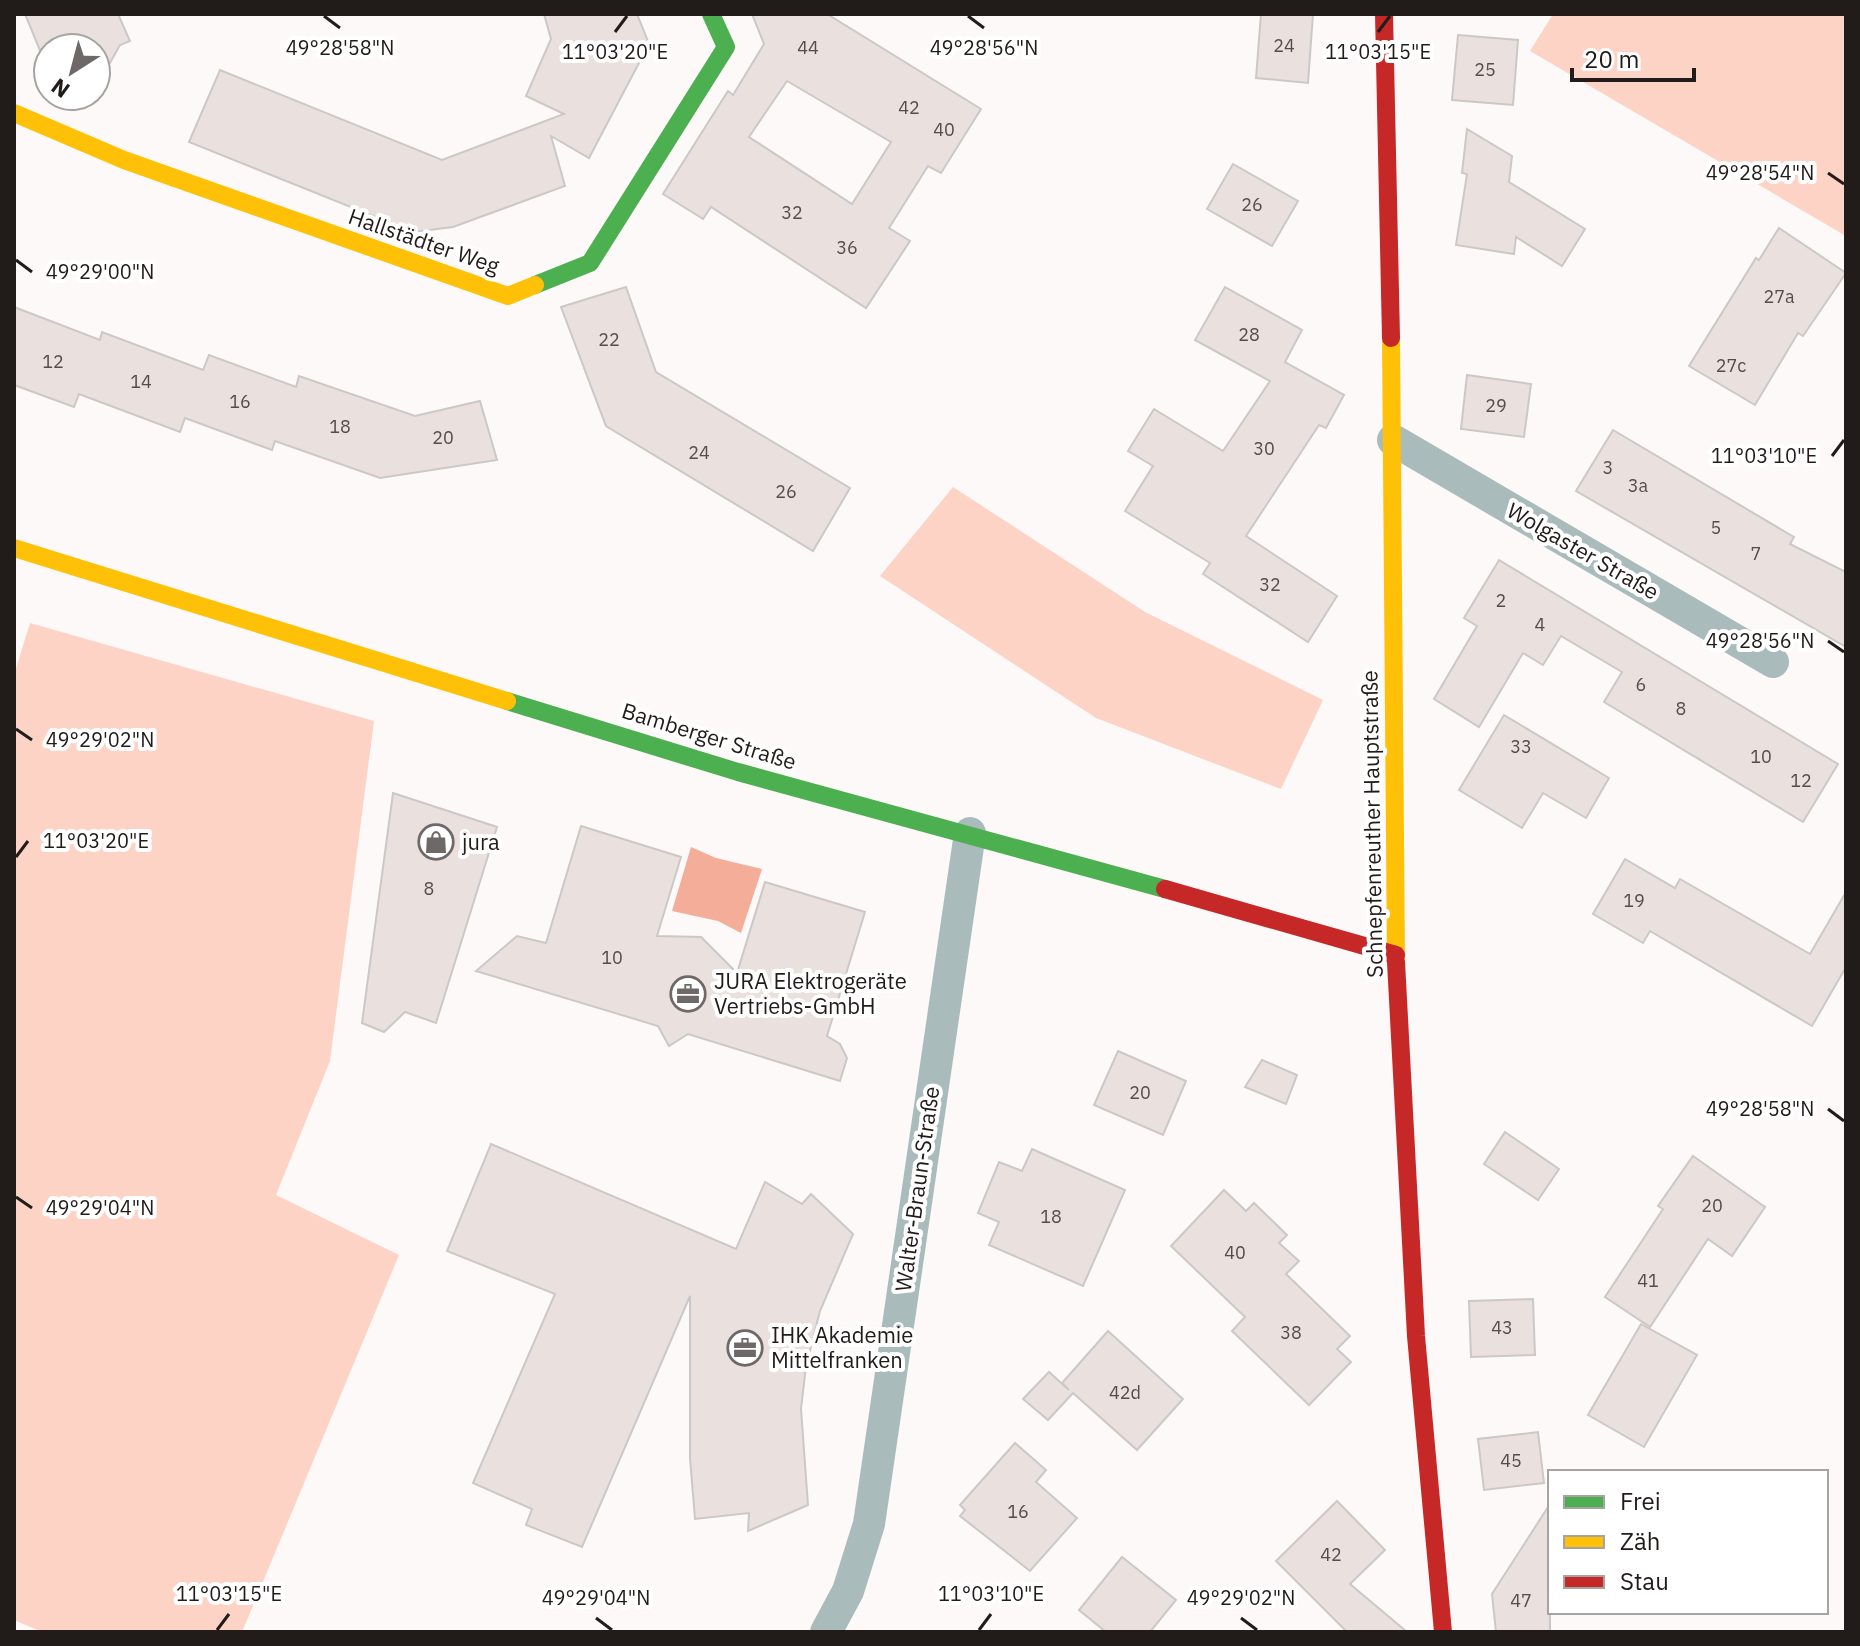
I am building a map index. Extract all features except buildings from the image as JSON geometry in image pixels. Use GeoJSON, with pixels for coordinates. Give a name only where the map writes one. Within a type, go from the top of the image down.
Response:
{"type":"FeatureCollection","features":[{"type":"Feature","properties":{"kind":"street","name":"Hallstädter Weg"},"geometry":{"type":"LineString","coordinates":[[14,113],[124,160],[508,296],[590,263],[726,47],[711,14]]}},
{"type":"Feature","properties":{"kind":"street","name":"Schnepfenreuther Hauptstraße"},"geometry":{"type":"LineString","coordinates":[[1384,14],[1393,440],[1396,955],[1416,1336],[1443,1632]]}},
{"type":"Feature","properties":{"kind":"street","name":"Wolgaster Straße"},"geometry":{"type":"LineString","coordinates":[[1393,440],[1773,662]]}},
{"type":"Feature","properties":{"kind":"street","name":"Bamberger Straße"},"geometry":{"type":"LineString","coordinates":[[14,548],[738,772],[970,833],[1396,955]]}},
{"type":"Feature","properties":{"kind":"street","name":"Walter-Braun-Straße"},"geometry":{"type":"LineString","coordinates":[[826,1632],[848,1591],[869,1524],[970,833]]}},
{"type":"Feature","properties":{"kind":"shaded area"},"geometry":{"type":"Polygon","coordinates":[[[1553,14],[1846,14],[1846,236],[1530,51],[1553,14]]]}},
{"type":"Feature","properties":{"kind":"shaded area"},"geometry":{"type":"Polygon","coordinates":[[[953,487],[1145,612],[1323,700],[1281,789],[1096,718],[880,576],[953,487]]]}},
{"type":"Feature","properties":{"kind":"shaded area"},"geometry":{"type":"Polygon","coordinates":[[[30,623],[374,721],[330,1061],[276,1195],[399,1255],[242,1632],[42,1632],[14,1620],[14,675],[30,623]]]}},
{"type":"Feature","properties":{"kind":"shaded area"},"geometry":{"type":"Polygon","coordinates":[[[691,847],[716,858],[762,869],[741,933],[718,921],[672,911],[691,847]]]}},
{"type":"Feature","properties":{"kind":"traffic: fast"},"geometry":{"type":"LineString","coordinates":[[535,285],[590,263],[726,47],[711,14]]}},
{"type":"Feature","properties":{"kind":"traffic: fast"},"geometry":{"type":"LineString","coordinates":[[507,701],[738,772],[1165,889]]}},
{"type":"Feature","properties":{"kind":"traffic: slow"},"geometry":{"type":"LineString","coordinates":[[14,113],[124,160],[508,296],[535,285]]}},
{"type":"Feature","properties":{"kind":"traffic: slow"},"geometry":{"type":"LineString","coordinates":[[1391,338],[1396,962]]}},
{"type":"Feature","properties":{"kind":"traffic: slow"},"geometry":{"type":"LineString","coordinates":[[14,548],[507,701]]}},
{"type":"Feature","properties":{"kind":"traffic: jam"},"geometry":{"type":"LineString","coordinates":[[1384,14],[1391,338]]}},
{"type":"Feature","properties":{"kind":"traffic: jam"},"geometry":{"type":"LineString","coordinates":[[1165,889],[1396,955]]}},
{"type":"Feature","properties":{"kind":"traffic: jam"},"geometry":{"type":"LineString","coordinates":[[1396,962],[1416,1336],[1443,1632]]}},
{"type":"Feature","properties":{"kind":"place","name":"jura"},"geometry":{"type":"Point","coordinates":[436,842]}},
{"type":"Feature","properties":{"kind":"place","name":"JURA Elektrogeräte Vertriebs-GmbH"},"geometry":{"type":"Point","coordinates":[688,994]}},
{"type":"Feature","properties":{"kind":"place","name":"IHK Akademie Mittelfranken"},"geometry":{"type":"Point","coordinates":[745,1348]}}]}
